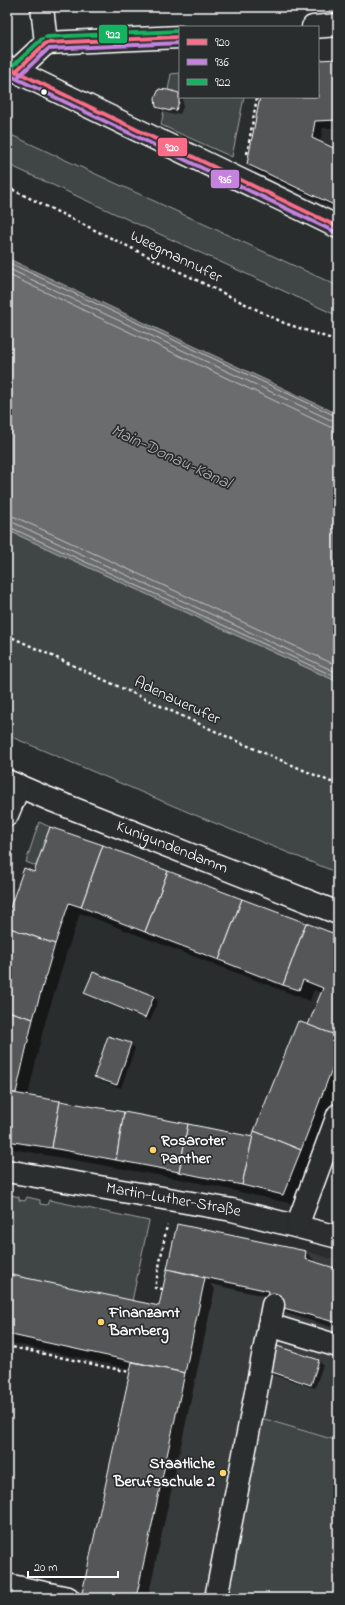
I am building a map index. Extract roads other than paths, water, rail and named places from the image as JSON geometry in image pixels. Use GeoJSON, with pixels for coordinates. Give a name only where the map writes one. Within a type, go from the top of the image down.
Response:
{"type":"FeatureCollection","features":[{"type":"Feature","properties":{"kind":"street"},"geometry":{"type":"LineString","coordinates":[[42,7],[46,43]]}},
{"type":"Feature","properties":{"kind":"street"},"geometry":{"type":"LineString","coordinates":[[319,27],[338,25]]}},
{"type":"Feature","properties":{"kind":"street"},"geometry":{"type":"LineString","coordinates":[[179,37],[46,43],[11,70],[338,227]]}},
{"type":"Feature","properties":{"kind":"street"},"geometry":{"type":"LineString","coordinates":[[7,815],[13,783]]}},
{"type":"Feature","properties":{"kind":"street","name":"Kunigundendamm"},"geometry":{"type":"LineString","coordinates":[[13,783],[49,800],[338,913]]}},
{"type":"Feature","properties":{"kind":"street"},"geometry":{"type":"LineString","coordinates":[[297,1226],[338,1115]]}},
{"type":"Feature","properties":{"kind":"street","name":"Martin-Luther-Straße"},"geometry":{"type":"LineString","coordinates":[[7,1171],[232,1210],[338,1237]]}},
{"type":"Feature","properties":{"kind":"street"},"geometry":{"type":"LineString","coordinates":[[216,1598],[271,1315],[338,1346]]}},
{"type":"Feature","properties":{"kind":"street"},"geometry":{"type":"LineString","coordinates":[[7,1586],[68,1598]]}},
{"type":"Feature","properties":{"kind":"water","name":"Main-Donau-Kanal"},"geometry":{"type":"Polygon","coordinates":[[[7,258],[338,414],[338,682],[7,530],[7,258]]]}},
{"type":"Feature","properties":{"kind":"place","name":"Rosaroter Panther"},"geometry":{"type":"Point","coordinates":[153,1150]}},
{"type":"Feature","properties":{"kind":"place","name":"Finanzamt Bamberg"},"geometry":{"type":"Point","coordinates":[101,1322]}},
{"type":"Feature","properties":{"kind":"place","name":"Staatliche Berufsschule 2"},"geometry":{"type":"Point","coordinates":[223,1473]}}]}
